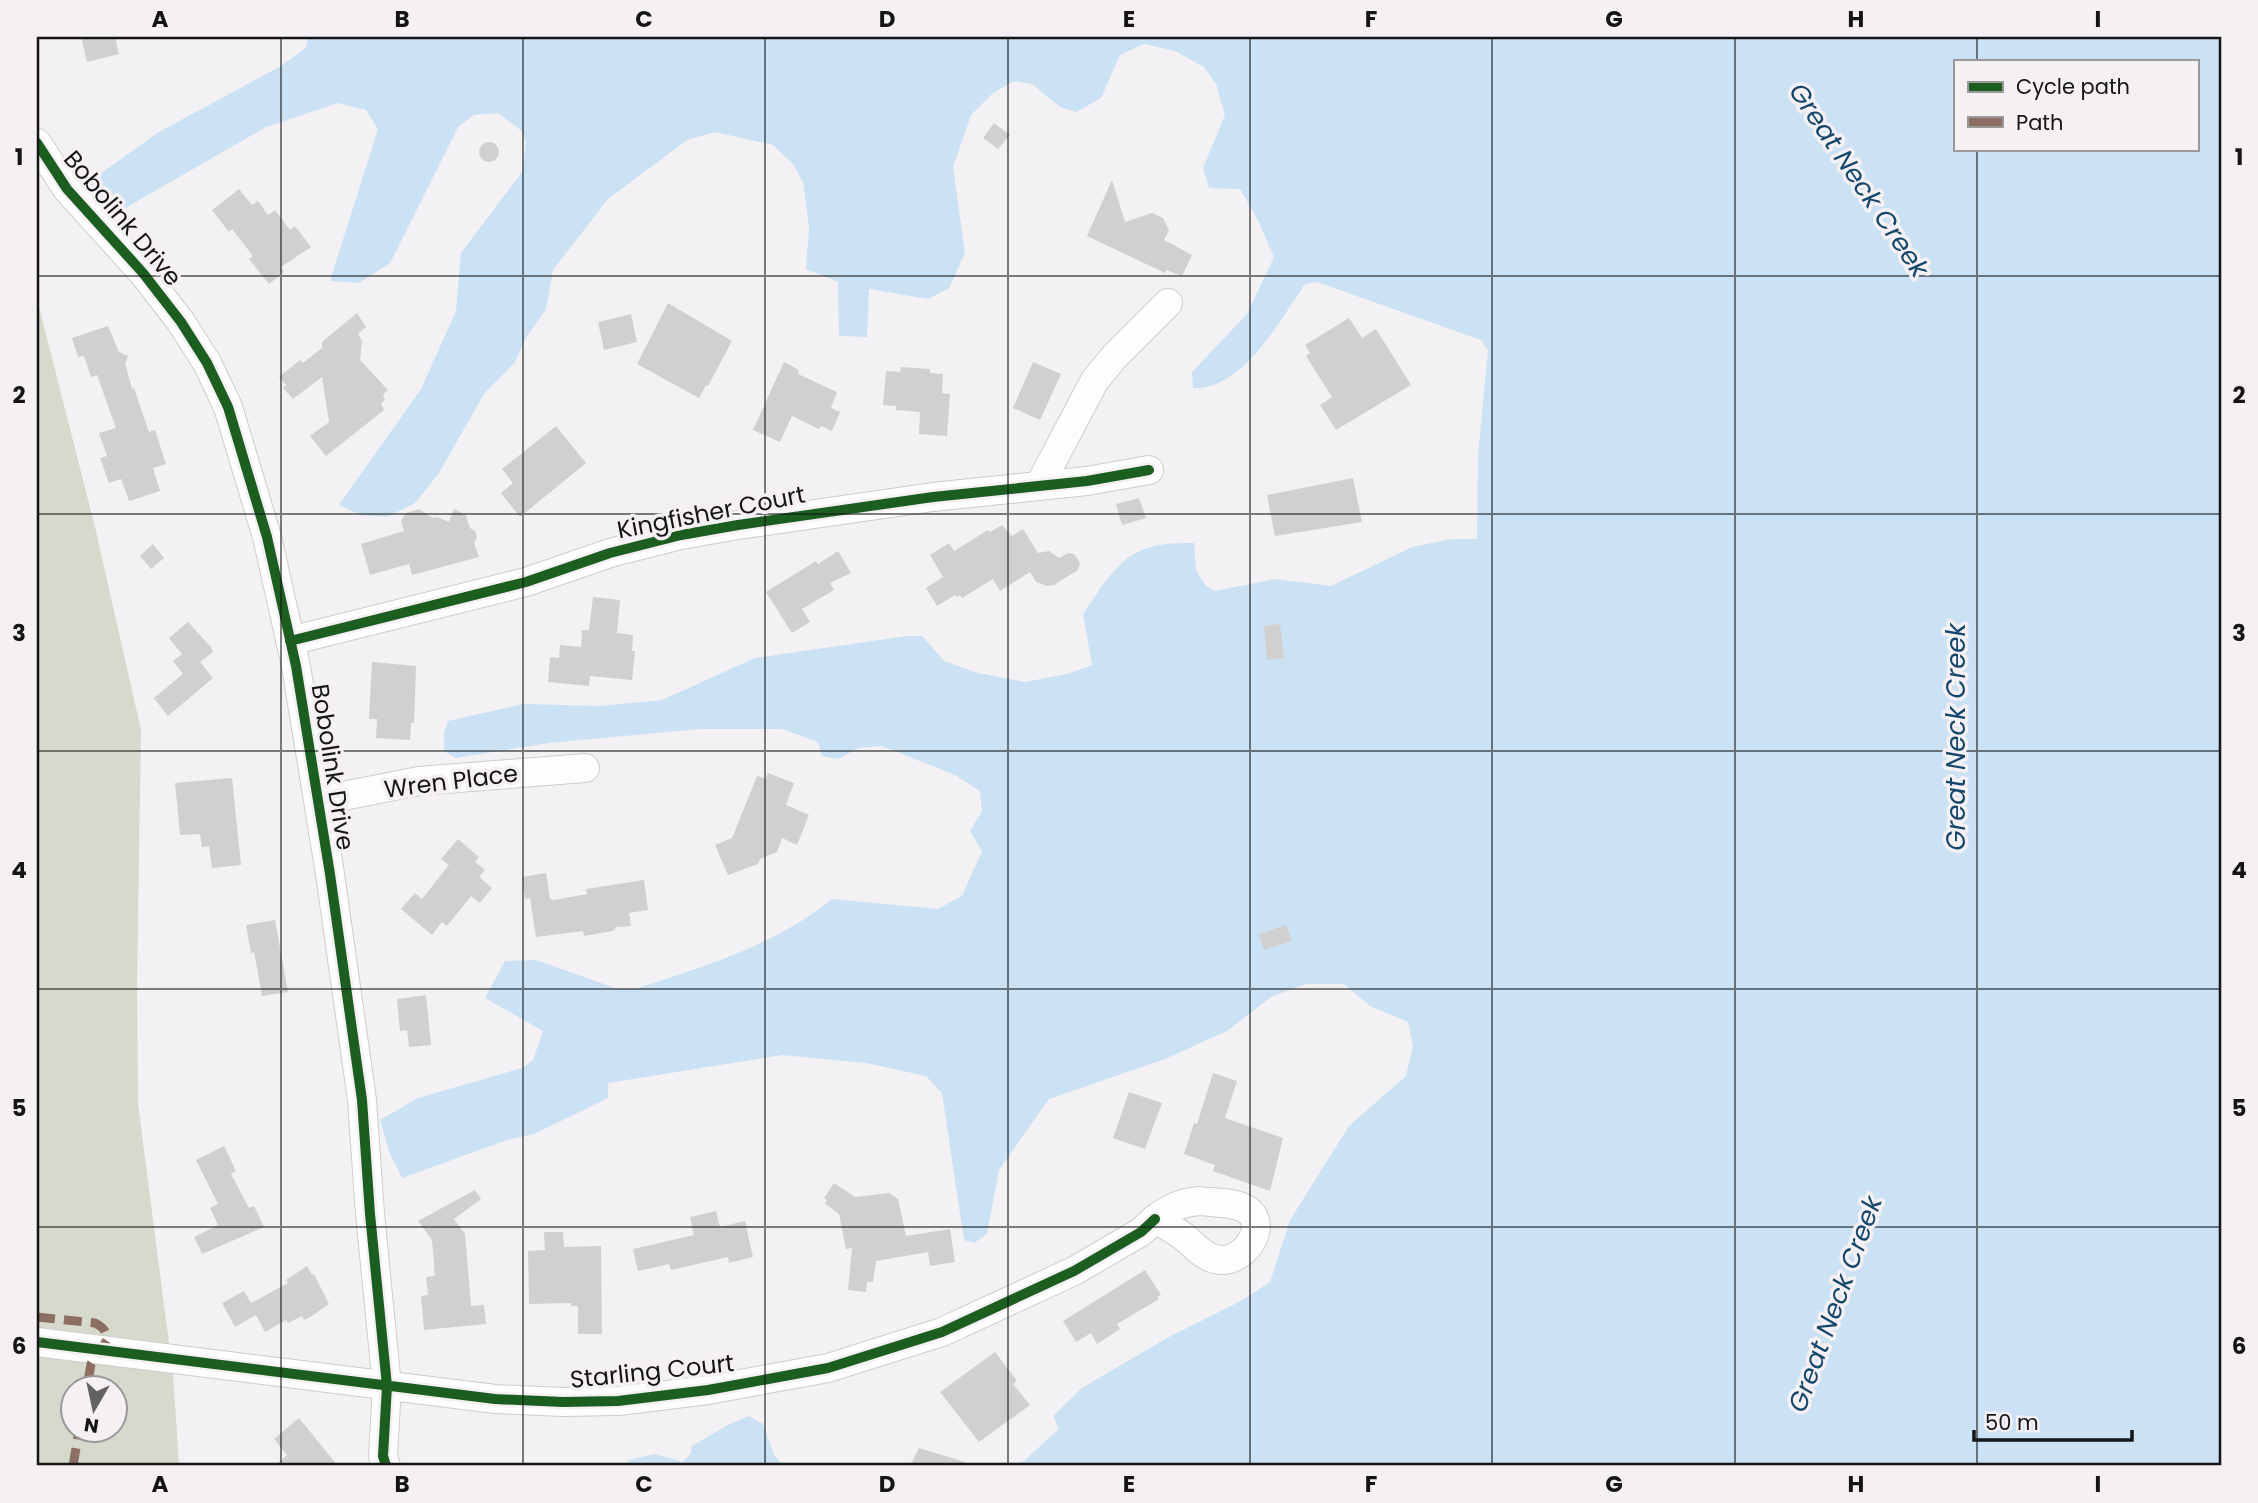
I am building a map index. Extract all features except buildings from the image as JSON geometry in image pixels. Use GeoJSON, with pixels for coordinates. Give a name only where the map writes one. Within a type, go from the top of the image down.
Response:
{"type":"FeatureCollection","features":[{"type":"Feature","properties":{"kind":"street","name":"Bobolink Drive"},"geometry":{"type":"LineString","coordinates":[[37,143],[67,189],[143,273],[207,363],[228,407],[267,537],[290,640],[318,801],[362,1100],[387,1386],[383,1457],[386,1466]]}},
{"type":"Feature","properties":{"kind":"street"},"geometry":{"type":"LineString","coordinates":[[1039,486],[1095,380],[1168,303]]}},
{"type":"Feature","properties":{"kind":"street","name":"Kingfisher Court"},"geometry":{"type":"LineString","coordinates":[[290,640],[526,582],[610,552],[681,535],[738,524],[1149,470]]}},
{"type":"Feature","properties":{"kind":"street","name":"Wren Place"},"geometry":{"type":"LineString","coordinates":[[318,801],[419,781],[585,768]]}},
{"type":"Feature","properties":{"kind":"street","name":"Starling Court"},"geometry":{"type":"LineString","coordinates":[[37,1342],[495,1399],[618,1401],[708,1390],[828,1368],[942,1332],[1074,1271],[1141,1232],[1155,1219]]}},
{"type":"Feature","properties":{"kind":"shaded area"},"geometry":{"type":"Polygon","coordinates":[[[37,299],[95,527],[141,730],[138,1104],[173,1374],[179,1466],[37,1466],[37,299]]]}},
{"type":"Feature","properties":{"kind":"water","name":"Great Neck Creek"},"geometry":{"type":"Polygon","coordinates":[[[308,37],[2221,37],[2221,1466],[1006,1466],[1024,1461],[1059,1429],[1053,1416],[1082,1388],[1167,1338],[1239,1302],[1270,1282],[1290,1220],[1349,1126],[1406,1076],[1413,1046],[1408,1022],[1370,1006],[1344,984],[1306,984],[1271,997],[1227,1031],[1165,1059],[1049,1099],[999,1170],[987,1234],[974,1243],[964,1240],[942,1093],[926,1076],[866,1063],[782,1055],[608,1083],[608,1098],[534,1134],[507,1140],[402,1178],[390,1154],[380,1120],[418,1098],[522,1068],[533,1060],[543,1031],[485,998],[505,961],[536,960],[615,988],[635,989],[713,963],[763,942],[787,930],[832,899],[938,909],[962,896],[982,851],[970,831],[982,811],[980,791],[955,775],[882,746],[858,748],[838,759],[822,756],[818,742],[782,729],[700,729],[549,743],[456,758],[444,751],[444,733],[448,721],[523,704],[600,706],[662,700],[755,658],[907,636],[922,636],[944,661],[978,673],[1025,682],[1067,674],[1092,665],[1083,614],[1119,565],[1148,548],[1194,543],[1196,570],[1206,586],[1215,591],[1276,579],[1331,586],[1412,547],[1452,539],[1477,539],[1478,456],[1488,350],[1481,340],[1317,282],[1305,284],[1272,333],[1244,365],[1228,378],[1211,386],[1193,388],[1192,372],[1247,314],[1274,257],[1257,218],[1240,189],[1209,188],[1203,168],[1225,115],[1216,84],[1204,67],[1175,51],[1144,44],[1120,55],[1101,98],[1076,112],[1060,107],[1032,84],[1014,81],[993,93],[971,115],[953,167],[965,253],[949,288],[928,299],[869,289],[867,337],[839,336],[838,282],[806,269],[809,228],[803,182],[793,164],[773,145],[715,132],[687,140],[608,199],[553,270],[546,309],[526,338],[515,362],[484,394],[439,473],[415,503],[387,517],[361,515],[339,505],[421,389],[456,311],[461,253],[522,172],[526,143],[522,131],[498,113],[474,115],[458,127],[390,263],[359,283],[330,281],[378,129],[366,110],[338,103],[266,127],[115,214],[87,183],[159,132],[281,66],[306,48],[308,37]]]}},
{"type":"Feature","properties":{"kind":"water"},"geometry":{"type":"Polygon","coordinates":[[[749,1416],[763,1424],[774,1455],[784,1466],[626,1466],[629,1460],[655,1454],[683,1462],[691,1453],[692,1446],[749,1416]]]}},
{"type":"Feature","properties":{"kind":"marked path"},"geometry":{"type":"LineString","coordinates":[[37,1317],[95,1323],[104,1329],[107,1340],[91,1364],[89,1374]]}},
{"type":"Feature","properties":{"kind":"marked path"},"geometry":{"type":"LineString","coordinates":[[73,1466],[77,1444]]}},
{"type":"Feature","properties":{"kind":"cycle path"},"geometry":{"type":"LineString","coordinates":[[37,143],[67,189],[143,273],[181,322],[207,363],[228,407],[267,537],[296,666],[330,874],[362,1100],[387,1386],[383,1456],[386,1466]]}},
{"type":"Feature","properties":{"kind":"cycle path"},"geometry":{"type":"LineString","coordinates":[[290,641],[526,582],[610,553],[681,535],[933,497],[1087,481],[1149,470]]}},
{"type":"Feature","properties":{"kind":"cycle path"},"geometry":{"type":"LineString","coordinates":[[37,1342],[495,1399],[618,1401],[708,1390],[828,1368],[942,1332],[1074,1271],[1141,1232],[1155,1219]]}}]}
